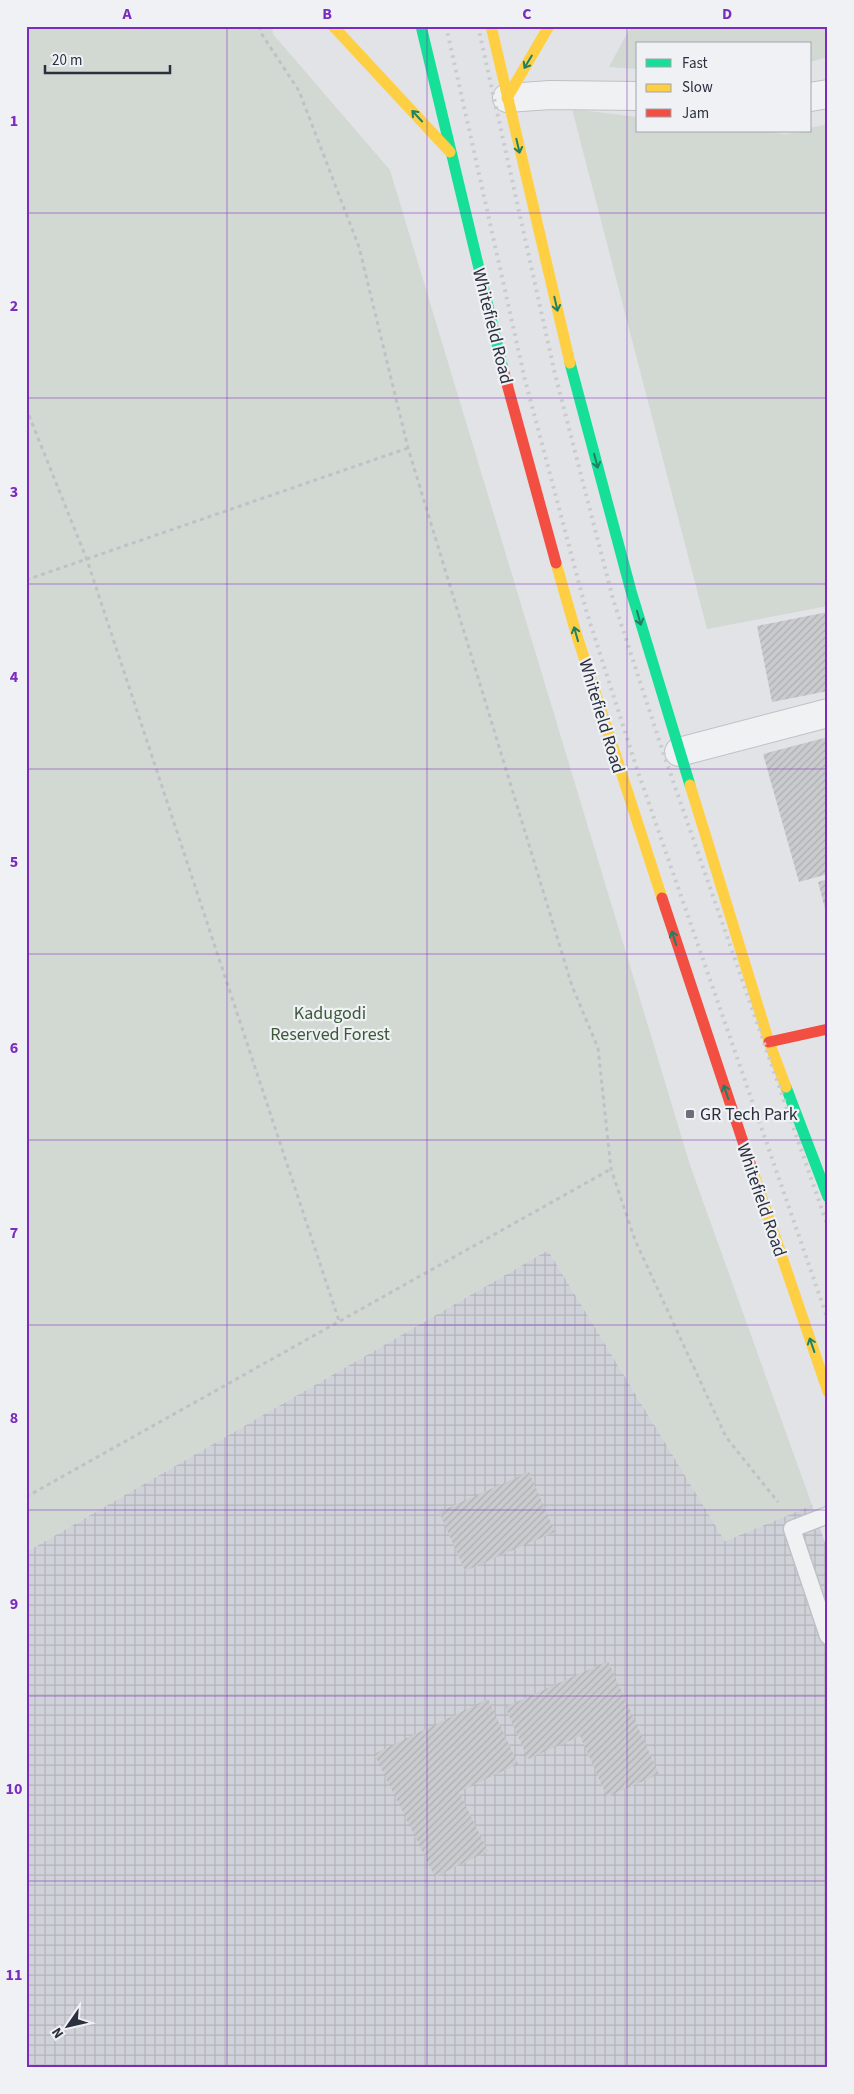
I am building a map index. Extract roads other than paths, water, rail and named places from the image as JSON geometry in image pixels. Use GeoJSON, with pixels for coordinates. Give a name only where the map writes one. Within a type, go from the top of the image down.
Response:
{"type":"FeatureCollection","features":[{"type":"Feature","properties":{"kind":"main road"},"geometry":{"type":"LineString","coordinates":[[333,26],[450,152]]}},
{"type":"Feature","properties":{"kind":"main road","name":"Whitefield Road"},"geometry":{"type":"LineString","coordinates":[[421,26],[508,389],[576,633],[715,1060],[828,1392]]}},
{"type":"Feature","properties":{"kind":"main road"},"geometry":{"type":"LineString","coordinates":[[491,26],[572,372],[631,591],[769,1042],[828,1196]]}},
{"type":"Feature","properties":{"kind":"main road"},"geometry":{"type":"LineString","coordinates":[[507,98],[549,26]]}},
{"type":"Feature","properties":{"kind":"main road"},"geometry":{"type":"LineString","coordinates":[[769,1042],[828,1029]]}},
{"type":"Feature","properties":{"kind":"street"},"geometry":{"type":"LineString","coordinates":[[812,96],[828,94]]}},
{"type":"Feature","properties":{"kind":"street"},"geometry":{"type":"LineString","coordinates":[[507,98],[550,95],[636,96]]}},
{"type":"Feature","properties":{"kind":"street"},"geometry":{"type":"LineString","coordinates":[[679,752],[828,714]]}},
{"type":"Feature","properties":{"kind":"lane"},"geometry":{"type":"LineString","coordinates":[[828,1516],[792,1529],[828,1636]]}},
{"type":"Feature","properties":{"kind":"railway"},"geometry":{"type":"LineString","coordinates":[[446,26],[525,380],[586,610],[636,766],[828,1320]]}},
{"type":"Feature","properties":{"kind":"railway"},"geometry":{"type":"LineString","coordinates":[[478,26],[555,374],[613,599],[664,755],[828,1227]]}},
{"type":"Feature","properties":{"kind":"place","name":"GR Tech Park"},"geometry":{"type":"Point","coordinates":[690,1114]}},
{"type":"Feature","properties":{"kind":"park label","name":"Kadugodi Reserved Forest"},"geometry":{"type":"Point","coordinates":[330,1023]}}]}
